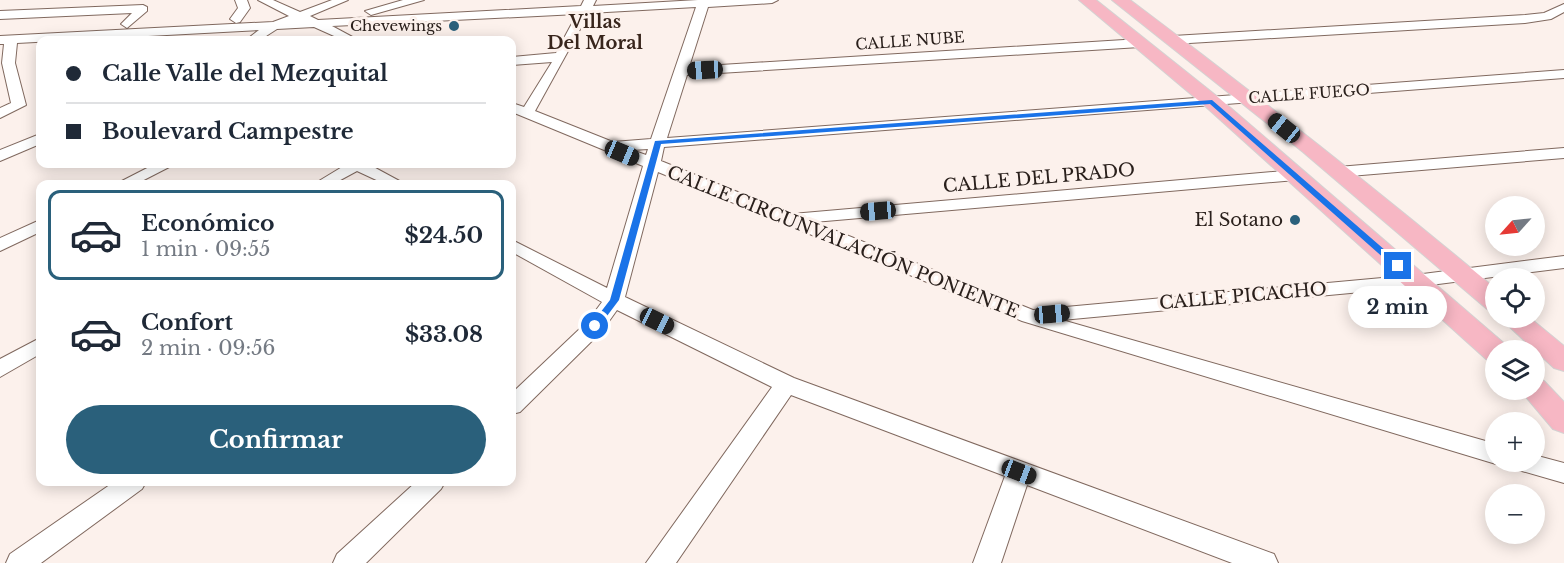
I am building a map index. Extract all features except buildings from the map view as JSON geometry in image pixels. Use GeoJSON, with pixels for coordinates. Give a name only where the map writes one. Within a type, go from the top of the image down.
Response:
{"type":"FeatureCollection","features":[{"type":"Feature","properties":{"kind":"main road"},"geometry":{"type":"LineString","coordinates":[[1087,0],[1212,102],[1485,342]]}},
{"type":"Feature","properties":{"kind":"main road"},"geometry":{"type":"LineString","coordinates":[[1119,0],[1173,40],[1338,172],[1485,294]]}},
{"type":"Feature","properties":{"kind":"main road"},"geometry":{"type":"LineString","coordinates":[[1526,328],[1564,361]]}},
{"type":"Feature","properties":{"kind":"main road"},"geometry":{"type":"LineString","coordinates":[[1544,400],[1564,421]]}},
{"type":"Feature","properties":{"kind":"street"},"geometry":{"type":"LineString","coordinates":[[236,19],[244,8],[241,0]]}},
{"type":"Feature","properties":{"kind":"street"},"geometry":{"type":"LineString","coordinates":[[264,0],[342,36]]}},
{"type":"Feature","properties":{"kind":"street"},"geometry":{"type":"LineString","coordinates":[[258,36],[274,26],[342,0]]}},
{"type":"Feature","properties":{"kind":"street"},"geometry":{"type":"LineString","coordinates":[[352,16],[418,0]]}},
{"type":"Feature","properties":{"kind":"street"},"geometry":{"type":"LineString","coordinates":[[66,36],[314,24],[619,0]]}},
{"type":"Feature","properties":{"kind":"street"},"geometry":{"type":"LineString","coordinates":[[3,39],[84,26],[298,16],[352,16],[588,3],[772,0]]}},
{"type":"Feature","properties":{"kind":"street"},"geometry":{"type":"LineString","coordinates":[[1543,0],[1564,7]]}},
{"type":"Feature","properties":{"kind":"street"},"geometry":{"type":"LineString","coordinates":[[516,402],[595,326],[614,300],[658,142],[704,2]]}},
{"type":"Feature","properties":{"kind":"street"},"geometry":{"type":"LineString","coordinates":[[527,113],[561,57],[588,3]]}},
{"type":"Feature","properties":{"kind":"street"},"geometry":{"type":"LineString","coordinates":[[1173,40],[1525,19],[1546,16],[1564,7]]}},
{"type":"Feature","properties":{"kind":"street"},"geometry":{"type":"LineString","coordinates":[[0,15],[143,9],[127,24]]}},
{"type":"Feature","properties":{"kind":"street"},"geometry":{"type":"LineString","coordinates":[[3,39],[36,37]]}},
{"type":"Feature","properties":{"kind":"street"},"geometry":{"type":"LineString","coordinates":[[0,114],[19,105],[6,81],[8,62],[3,39]]}},
{"type":"Feature","properties":{"kind":"street","name":"CALLE NUBE"},"geometry":{"type":"LineString","coordinates":[[682,71],[1140,43]]}},
{"type":"Feature","properties":{"kind":"street"},"geometry":{"type":"LineString","coordinates":[[516,61],[561,57]]}},
{"type":"Feature","properties":{"kind":"street","name":"CALLE FUEGO"},"geometry":{"type":"LineString","coordinates":[[658,142],[1564,74]]}},
{"type":"Feature","properties":{"kind":"street","name":"CALLE CIRCUNVALACIÓN PONIENTE"},"geometry":{"type":"LineString","coordinates":[[516,109],[652,166],[1029,316],[1115,344],[1485,451]]}},
{"type":"Feature","properties":{"kind":"street"},"geometry":{"type":"LineString","coordinates":[[0,156],[36,141]]}},
{"type":"Feature","properties":{"kind":"street","name":"CALLE CIRCUNVALACIÓN PONIENTE"},"geometry":{"type":"LineString","coordinates":[[607,147],[658,142]]}},
{"type":"Feature","properties":{"kind":"street"},"geometry":{"type":"LineString","coordinates":[[1338,172],[1564,153]]}},
{"type":"Feature","properties":{"kind":"street"},"geometry":{"type":"LineString","coordinates":[[133,180],[158,168]]}},
{"type":"Feature","properties":{"kind":"street"},"geometry":{"type":"LineString","coordinates":[[329,180],[350,168]]}},
{"type":"Feature","properties":{"kind":"street"},"geometry":{"type":"LineString","coordinates":[[365,168],[389,180]]}},
{"type":"Feature","properties":{"kind":"street","name":"CALLE DEL PRADO"},"geometry":{"type":"LineString","coordinates":[[785,219],[1296,175]]}},
{"type":"Feature","properties":{"kind":"street"},"geometry":{"type":"LineString","coordinates":[[0,245],[36,227]]}},
{"type":"Feature","properties":{"kind":"street"},"geometry":{"type":"LineString","coordinates":[[516,247],[614,300],[786,384],[1264,563]]}},
{"type":"Feature","properties":{"kind":"street","name":"CALLE PICACHO"},"geometry":{"type":"LineString","coordinates":[[1029,316],[1415,281],[1564,262]]}},
{"type":"Feature","properties":{"kind":"street"},"geometry":{"type":"LineString","coordinates":[[0,369],[36,347]]}},
{"type":"Feature","properties":{"kind":"street"},"geometry":{"type":"LineString","coordinates":[[660,563],[786,384]]}},
{"type":"Feature","properties":{"kind":"street"},"geometry":{"type":"LineString","coordinates":[[1545,468],[1564,473]]}},
{"type":"Feature","properties":{"kind":"street"},"geometry":{"type":"LineString","coordinates":[[987,563],[1019,472]]}},
{"type":"Feature","properties":{"kind":"street"},"geometry":{"type":"LineString","coordinates":[[20,563],[127,486]]}},
{"type":"Feature","properties":{"kind":"street"},"geometry":{"type":"LineString","coordinates":[[347,563],[428,486]]}},
{"type":"Feature","properties":{"kind":"place","name":"Chevewings"},"geometry":{"type":"Point","coordinates":[454,26]}},
{"type":"Feature","properties":{"kind":"place","name":"El Sotano"},"geometry":{"type":"Point","coordinates":[1295,220]}},
{"type":"Feature","properties":{"kind":"district","name":"Villas Del Moral"},"geometry":{"type":"Point","coordinates":[595,32]}},
{"type":"Feature","properties":{"kind":"route"},"geometry":{"type":"LineString","coordinates":[[595,326],[614,300],[658,142],[1212,102],[1398,266]]}}]}
